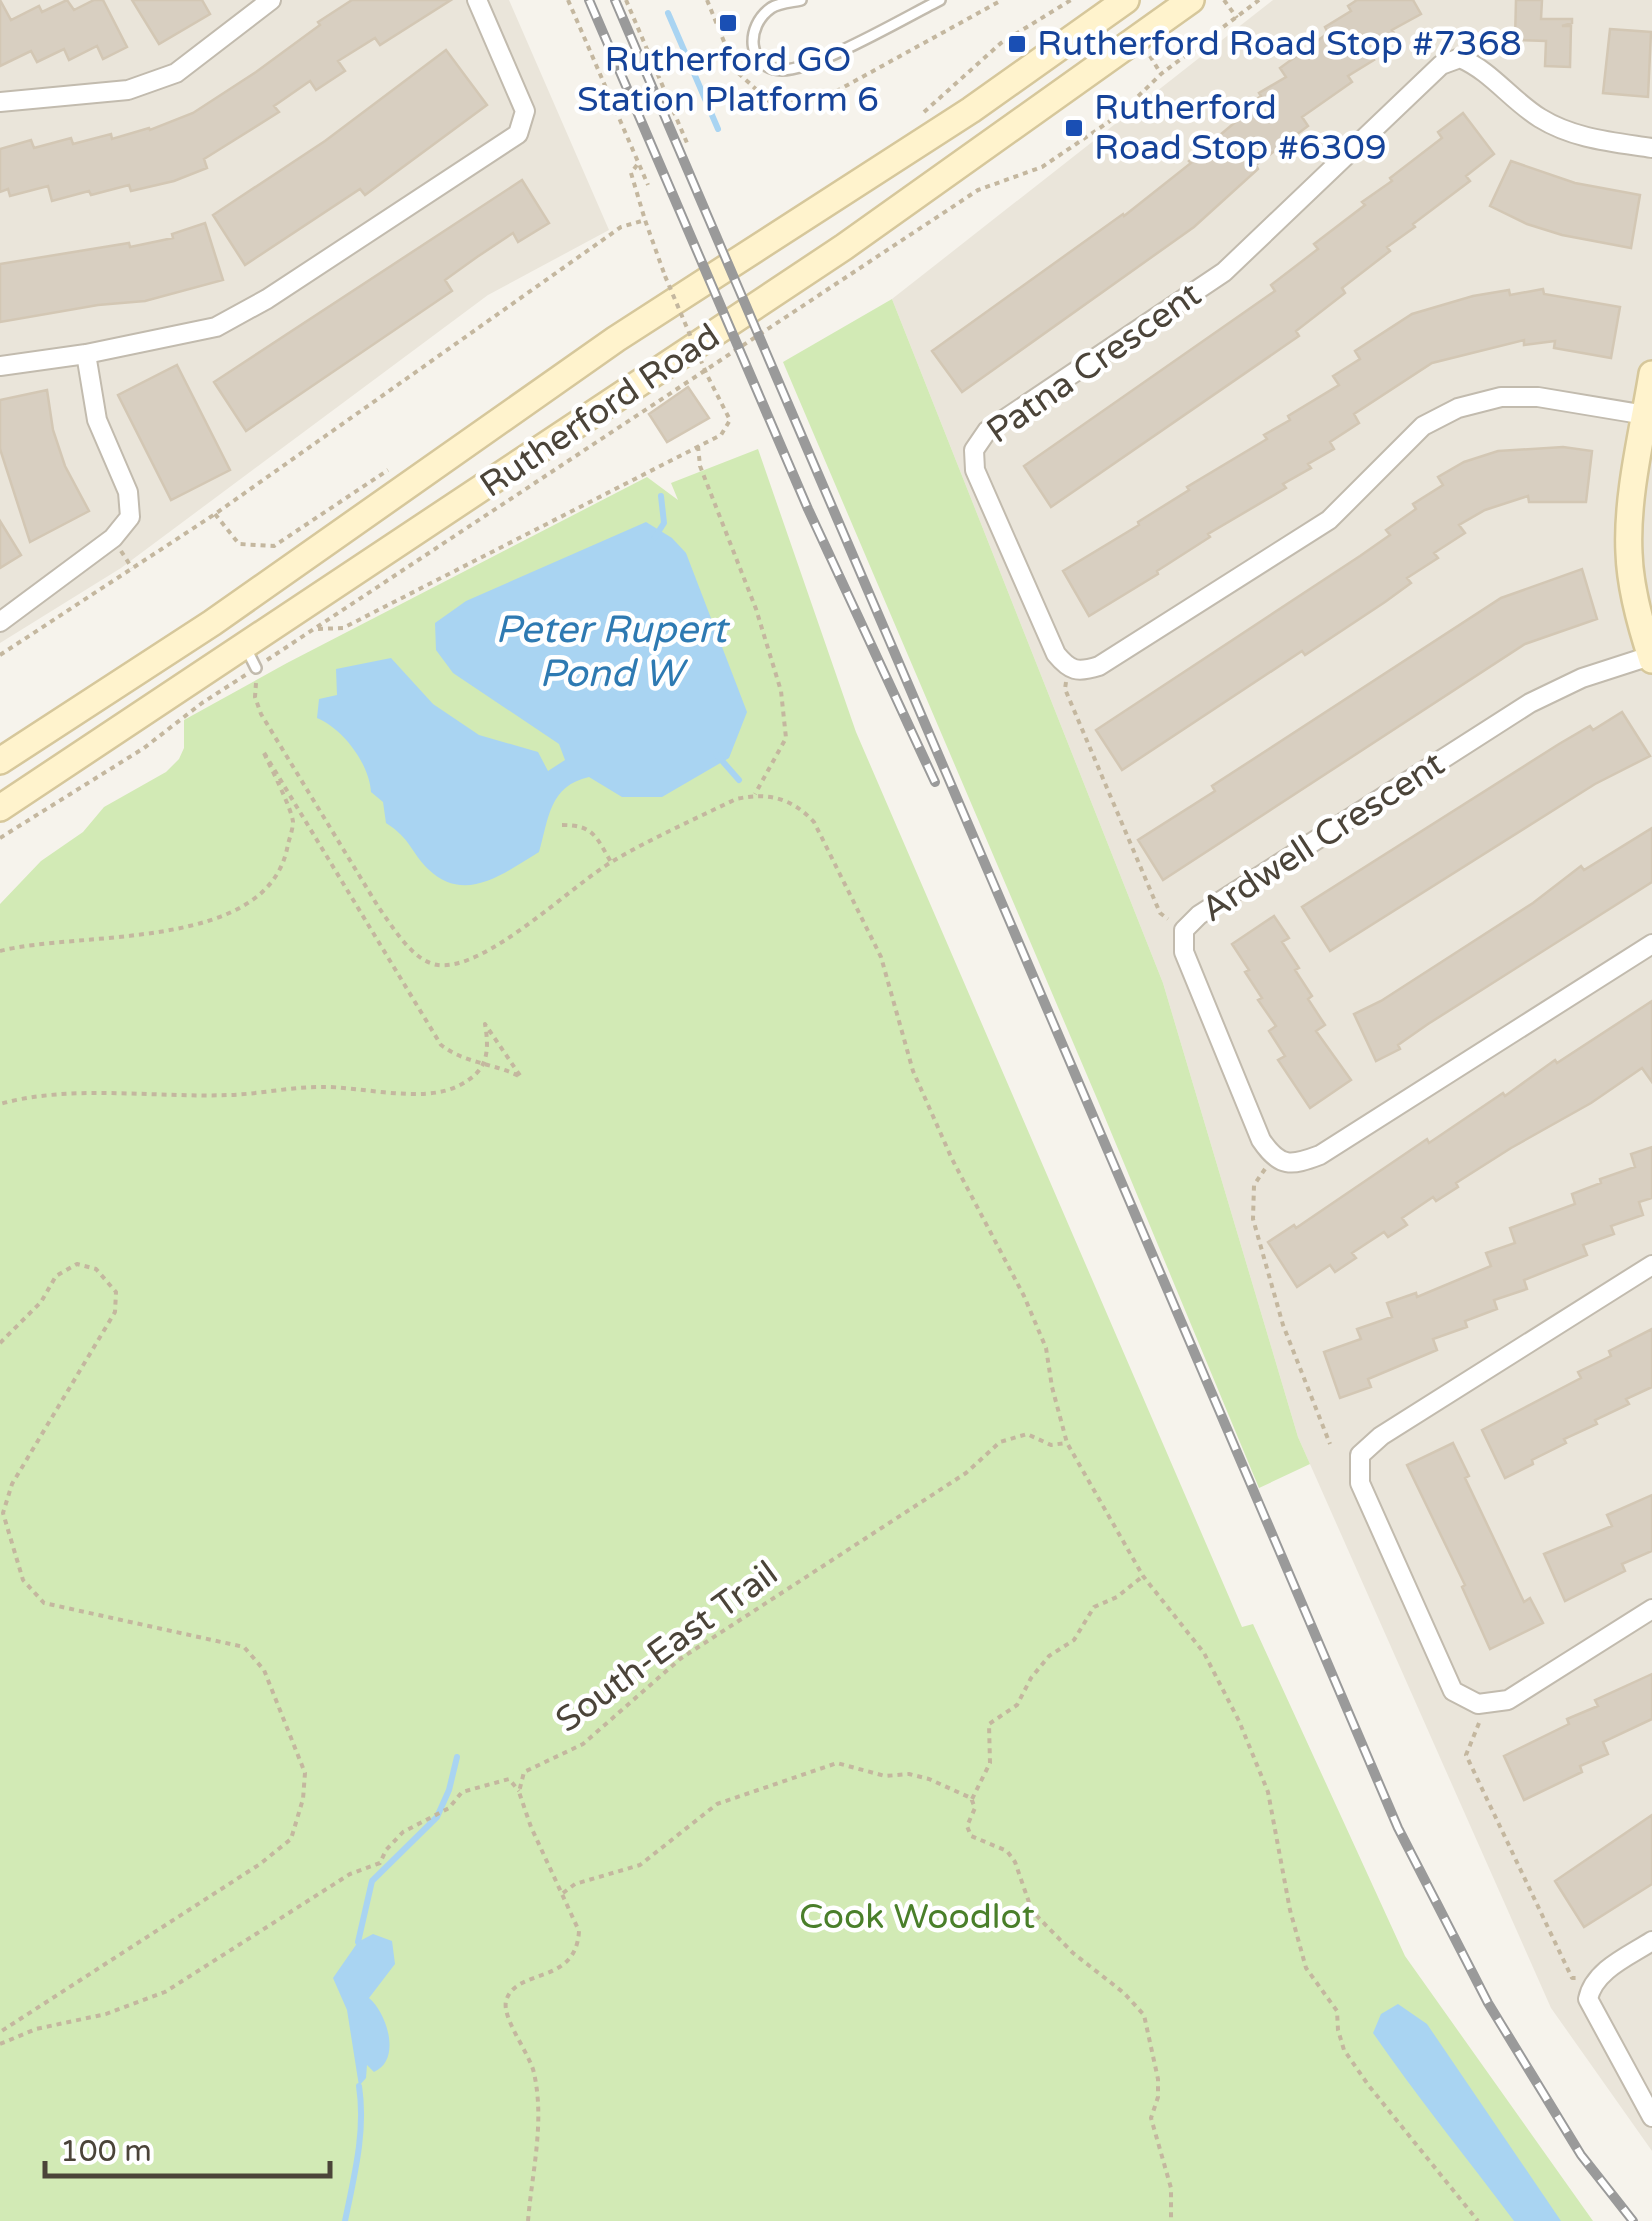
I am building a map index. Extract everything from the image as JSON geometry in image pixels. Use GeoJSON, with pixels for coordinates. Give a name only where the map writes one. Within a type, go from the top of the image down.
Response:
{"type":"FeatureCollection","features":[{"type":"Feature","properties":{"kind":"main road","name":"Rutherford Road"},"geometry":{"type":"LineString","coordinates":[[0,761],[212,622],[616,339],[971,110],[1126,0]]}},
{"type":"Feature","properties":{"kind":"main road","name":"Rutherford Road"},"geometry":{"type":"LineString","coordinates":[[0,808],[250,657],[844,247],[1177,4]]}},
{"type":"Feature","properties":{"kind":"main road"},"geometry":{"type":"LineString","coordinates":[[1651,658],[1628,552],[1652,374]]}},
{"type":"Feature","properties":{"kind":"street"},"geometry":{"type":"LineString","coordinates":[[0,366],[86,354],[216,327],[267,299],[518,134],[525,111],[477,0]]}},
{"type":"Feature","properties":{"kind":"street"},"geometry":{"type":"LineString","coordinates":[[0,102],[128,90],[176,73],[266,2]]}},
{"type":"Feature","properties":{"kind":"street","name":"Patna Crescent"},"geometry":{"type":"LineString","coordinates":[[1068,668],[1056,654],[975,470],[974,450],[988,431],[1224,272],[1442,65],[1460,58],[1479,66],[1541,118],[1578,136],[1652,148]]}},
{"type":"Feature","properties":{"kind":"street"},"geometry":{"type":"LineString","coordinates":[[0,622],[113,538],[130,517],[128,492],[97,420],[86,354]]}},
{"type":"Feature","properties":{"kind":"street"},"geometry":{"type":"LineString","coordinates":[[1068,668],[1080,672],[1099,666],[1329,520],[1423,426],[1458,408],[1501,397],[1538,398],[1648,415]]}},
{"type":"Feature","properties":{"kind":"street","name":"Ardwell Crescent"},"geometry":{"type":"LineString","coordinates":[[1273,1157],[1262,1140],[1184,952],[1184,930],[1199,916],[1530,703],[1582,678],[1651,658]]}},
{"type":"Feature","properties":{"kind":"street"},"geometry":{"type":"LineString","coordinates":[[1273,1157],[1295,1164],[1320,1154],[1652,944]]}},
{"type":"Feature","properties":{"kind":"street"},"geometry":{"type":"LineString","coordinates":[[1652,1265],[1381,1436],[1360,1456],[1360,1483],[1453,1691],[1478,1704],[1508,1700],[1652,1609]]}},
{"type":"Feature","properties":{"kind":"street"},"geometry":{"type":"LineString","coordinates":[[1652,1941],[1597,1978],[1590,1986],[1588,1999],[1652,2117]]}},
{"type":"Feature","properties":{"kind":"lane"},"geometry":{"type":"LineString","coordinates":[[801,0],[772,8],[752,29],[752,48],[762,63],[779,70],[806,66],[940,0]]}},
{"type":"Feature","properties":{"kind":"path"},"geometry":{"type":"LineString","coordinates":[[568,0],[648,186]]}},
{"type":"Feature","properties":{"kind":"path"},"geometry":{"type":"LineString","coordinates":[[626,0],[687,143]]}},
{"type":"Feature","properties":{"kind":"path"},"geometry":{"type":"LineString","coordinates":[[706,0],[736,72],[769,101],[824,98],[1002,0]]}},
{"type":"Feature","properties":{"kind":"path"},"geometry":{"type":"LineString","coordinates":[[1224,0],[1237,18]]}},
{"type":"Feature","properties":{"kind":"path"},"geometry":{"type":"LineString","coordinates":[[0,838],[144,748],[250,657],[313,630],[978,190],[1042,167],[1119,115],[1161,74],[1260,0]]}},
{"type":"Feature","properties":{"kind":"path"},"geometry":{"type":"LineString","coordinates":[[313,630],[343,628],[727,429],[730,420],[707,375],[645,220],[630,173],[637,165],[636,159]]}},
{"type":"Feature","properties":{"kind":"path"},"geometry":{"type":"LineString","coordinates":[[0,655],[216,514],[621,226],[645,220]]}},
{"type":"Feature","properties":{"kind":"path"},"geometry":{"type":"LineString","coordinates":[[698,446],[700,466],[756,609],[781,691],[786,738],[754,795]]}},
{"type":"Feature","properties":{"kind":"path"},"geometry":{"type":"LineString","coordinates":[[250,657],[261,714],[379,908],[401,938],[432,965],[468,961],[538,918],[611,862],[736,799],[754,795],[783,798],[802,808],[814,822],[881,958],[913,1071],[1046,1348],[1066,1443],[1143,1576],[1204,1653],[1239,1722],[1268,1792],[1290,1910],[1306,1968],[1337,2011],[1344,2050],[1478,2221]]}},
{"type":"Feature","properties":{"kind":"path"},"geometry":{"type":"LineString","coordinates":[[1068,668],[1064,689],[1160,913],[1184,930]]}},
{"type":"Feature","properties":{"kind":"path"},"geometry":{"type":"LineString","coordinates":[[0,951],[188,926],[228,916],[250,903],[264,891],[286,860],[293,820],[264,751],[442,1045],[459,1058],[484,1064],[504,1068],[521,1077],[486,1024],[488,1058],[484,1064],[477,1075],[454,1089],[429,1092],[321,1087],[229,1095],[57,1096],[20,1098],[0,1104]]}},
{"type":"Feature","properties":{"kind":"path"},"geometry":{"type":"LineString","coordinates":[[562,825],[581,825],[595,834],[611,862]]}},
{"type":"Feature","properties":{"kind":"path"},"geometry":{"type":"LineString","coordinates":[[1273,1157],[1254,1185],[1253,1219],[1283,1325],[1330,1444]]}},
{"type":"Feature","properties":{"kind":"path"},"geometry":{"type":"LineString","coordinates":[[0,1343],[41,1302],[56,1276],[77,1264],[96,1269],[116,1292],[115,1312],[12,1484],[3,1513],[11,1548],[24,1580],[44,1603],[244,1647],[264,1670],[305,1773],[291,1839],[260,1864],[0,2032]]}},
{"type":"Feature","properties":{"kind":"path","name":"South-East Trail"},"geometry":{"type":"LineString","coordinates":[[520,1792],[524,1772],[583,1744],[680,1659],[966,1474],[1000,1442],[1026,1434],[1051,1445],[1066,1443]]}},
{"type":"Feature","properties":{"kind":"path"},"geometry":{"type":"LineString","coordinates":[[0,1496],[6,1504]]}},
{"type":"Feature","properties":{"kind":"path"},"geometry":{"type":"LineString","coordinates":[[972,1800],[990,1763],[989,1724],[1016,1705],[1049,1656],[1074,1640],[1094,1608],[1118,1598],[1143,1576]]}},
{"type":"Feature","properties":{"kind":"path"},"geometry":{"type":"LineString","coordinates":[[1486,1704],[1466,1755],[1572,1978],[1597,1978]]}},
{"type":"Feature","properties":{"kind":"path"},"geometry":{"type":"LineString","coordinates":[[563,1893],[575,1884],[640,1864],[717,1804],[837,1763],[885,1776],[909,1774],[928,1779],[972,1800],[975,1808],[968,1832],[1006,1851],[1032,1911],[1073,1953],[1124,1993],[1144,2016],[1158,2080],[1158,2097],[1151,2118],[1171,2188],[1171,2221]]}},
{"type":"Feature","properties":{"kind":"path"},"geometry":{"type":"LineString","coordinates":[[0,2044],[36,2029],[124,2008],[182,1983],[350,1874],[380,1864],[386,1850],[403,1832],[448,1808],[462,1792],[509,1779],[520,1792],[531,1827],[579,1932],[578,1948],[567,1964],[518,1987],[506,1999],[506,2012],[533,2068],[539,2097],[528,2221]]}},
{"type":"Feature","properties":{"kind":"shaded area"},"geometry":{"type":"Polygon","coordinates":[[[0,0],[509,0],[609,230],[488,295],[121,568],[0,643],[0,0]]]}},
{"type":"Feature","properties":{"kind":"shaded area"},"geometry":{"type":"Polygon","coordinates":[[[1273,0],[1652,0],[1652,2151],[1551,2008],[1298,1437],[1163,983],[892,299],[1273,0]]]}},
{"type":"Feature","properties":{"kind":"green space"},"geometry":{"type":"Polygon","coordinates":[[[892,299],[1163,983],[1298,1437],[1310,1464],[1259,1488],[783,362],[892,299]]]}},
{"type":"Feature","properties":{"kind":"green space","name":"Cook Woodlot"},"geometry":{"type":"Polygon","coordinates":[[[758,449],[856,732],[1242,1627],[1253,1624],[1405,1956],[1593,2221],[0,2221],[0,904],[41,861],[83,832],[104,807],[166,772],[179,759],[184,748],[184,720],[647,477],[678,500],[671,483],[758,449]]]}},
{"type":"Feature","properties":{"kind":"water","name":"Peter Rupert Pond W"},"geometry":{"type":"Polygon","coordinates":[[[646,522],[672,538],[686,553],[747,712],[729,758],[662,797],[622,797],[589,777],[576,781],[553,805],[539,852],[484,882],[456,884],[442,879],[386,823],[383,802],[371,792],[353,748],[317,718],[319,699],[337,695],[336,669],[391,658],[433,704],[479,735],[538,752],[548,771],[565,760],[559,744],[453,673],[436,650],[435,623],[466,601],[646,522]]]}},
{"type":"Feature","properties":{"kind":"water"},"geometry":{"type":"Polygon","coordinates":[[[373,1934],[392,1941],[395,1964],[369,1998],[386,2025],[389,2047],[383,2066],[374,2072],[367,2065],[366,2078],[359,2086],[347,2010],[333,1978],[358,1942],[373,1934]]]}},
{"type":"Feature","properties":{"kind":"water"},"geometry":{"type":"Polygon","coordinates":[[[1398,2004],[1427,2024],[1561,2221],[1514,2221],[1425,2104],[1373,2033],[1381,2014],[1398,2004]]]}},
{"type":"Feature","properties":{"kind":"building"},"geometry":{"type":"Polygon","coordinates":[[[0,0],[11,20],[39,6],[42,12],[67,0],[74,10],[103,0],[127,47],[103,59],[97,46],[69,60],[64,49],[37,62],[31,51],[0,66],[0,0]]]}},
{"type":"Feature","properties":{"kind":"building"},"geometry":{"type":"Polygon","coordinates":[[[132,0],[202,0],[210,14],[159,44],[132,0]]]}},
{"type":"Feature","properties":{"kind":"building"},"geometry":{"type":"Polygon","coordinates":[[[352,0],[451,0],[380,45],[375,38],[338,61],[345,71],[316,90],[310,81],[274,106],[279,112],[204,159],[207,168],[131,191],[129,185],[52,201],[48,186],[10,196],[8,189],[0,192],[0,149],[31,140],[34,148],[71,138],[73,144],[111,134],[112,139],[150,130],[193,113],[256,72],[352,0]]]}},
{"type":"Feature","properties":{"kind":"building"},"geometry":{"type":"Polygon","coordinates":[[[1357,0],[1413,0],[1421,14],[1392,30],[1397,38],[1370,55],[1374,60],[1348,76],[1352,82],[1302,117],[1308,126],[1256,165],[1258,169],[1194,227],[962,392],[932,351],[1124,216],[1191,163],[1239,119],[1236,115],[1261,96],[1259,93],[1286,77],[1280,68],[1328,33],[1325,27],[1351,11],[1348,6],[1357,0]]]}},
{"type":"Feature","properties":{"kind":"building"},"geometry":{"type":"Polygon","coordinates":[[[1516,0],[1542,0],[1541,19],[1572,19],[1572,23],[1562,26],[1571,26],[1570,67],[1545,66],[1546,41],[1515,40],[1516,0]]]}},
{"type":"Feature","properties":{"kind":"building"},"geometry":{"type":"Polygon","coordinates":[[[1610,29],[1651,32],[1648,97],[1603,93],[1610,29]]]}},
{"type":"Feature","properties":{"kind":"building"},"geometry":{"type":"Polygon","coordinates":[[[446,50],[487,105],[365,195],[360,189],[245,265],[213,215],[325,141],[446,50]]]}},
{"type":"Feature","properties":{"kind":"building"},"geometry":{"type":"Polygon","coordinates":[[[1463,113],[1494,154],[1466,176],[1470,181],[1387,247],[1390,251],[1342,288],[1345,293],[1296,331],[1299,336],[1051,507],[1024,466],[1275,291],[1271,285],[1318,249],[1314,244],[1442,138],[1438,132],[1463,113]]]}},
{"type":"Feature","properties":{"kind":"building"},"geometry":{"type":"Polygon","coordinates":[[[1511,161],[1575,183],[1640,195],[1631,248],[1562,235],[1490,206],[1511,161]]]}},
{"type":"Feature","properties":{"kind":"building"},"geometry":{"type":"Polygon","coordinates":[[[522,180],[549,223],[518,242],[513,233],[477,257],[445,280],[452,291],[246,431],[214,382],[522,180]]]}},
{"type":"Feature","properties":{"kind":"building"},"geometry":{"type":"Polygon","coordinates":[[[205,223],[223,280],[145,301],[0,322],[0,264],[129,243],[130,247],[173,238],[172,234],[205,223]]]}},
{"type":"Feature","properties":{"kind":"building"},"geometry":{"type":"Polygon","coordinates":[[[1543,289],[1544,294],[1620,307],[1611,358],[1554,348],[1555,341],[1524,345],[1524,340],[1432,363],[1354,414],[1359,423],[1330,442],[1334,449],[1283,484],[1286,488],[1208,534],[1210,537],[1157,571],[1158,574],[1089,616],[1063,571],[1139,525],[1138,522],[1189,490],[1187,487],[1267,439],[1264,435],[1290,420],[1288,416],[1339,385],[1333,376],[1360,359],[1355,351],[1412,314],[1473,296],[1543,289]]]}},
{"type":"Feature","properties":{"kind":"building"},"geometry":{"type":"Polygon","coordinates":[[[177,365],[230,470],[171,500],[118,395],[177,365]]]}},
{"type":"Feature","properties":{"kind":"building"},"geometry":{"type":"Polygon","coordinates":[[[688,387],[709,418],[667,442],[649,414],[688,387]]]}},
{"type":"Feature","properties":{"kind":"building"},"geometry":{"type":"Polygon","coordinates":[[[47,390],[53,430],[65,466],[89,511],[30,542],[0,449],[0,400],[47,390]]]}},
{"type":"Feature","properties":{"kind":"building"},"geometry":{"type":"Polygon","coordinates":[[[1563,447],[1592,451],[1586,502],[1529,502],[1528,496],[1485,510],[1459,525],[1465,533],[1434,553],[1438,558],[1407,578],[1411,583],[1385,602],[1305,655],[1302,651],[1122,770],[1096,730],[1390,535],[1386,530],[1416,509],[1413,504],[1443,485],[1438,477],[1464,462],[1498,451],[1563,447]]]}},
{"type":"Feature","properties":{"kind":"building"},"geometry":{"type":"Polygon","coordinates":[[[0,521],[21,555],[0,568],[0,521]]]}},
{"type":"Feature","properties":{"kind":"building"},"geometry":{"type":"Polygon","coordinates":[[[1582,569],[1597,619],[1525,644],[1163,880],[1138,840],[1215,791],[1212,786],[1501,598],[1582,569]]]}},
{"type":"Feature","properties":{"kind":"building"},"geometry":{"type":"Polygon","coordinates":[[[1622,712],[1650,756],[1595,784],[1330,951],[1302,907],[1559,744],[1622,712]]]}},
{"type":"Feature","properties":{"kind":"building"},"geometry":{"type":"Polygon","coordinates":[[[1652,828],[1652,882],[1376,1061],[1354,1014],[1381,1001],[1533,903],[1581,866],[1584,870],[1652,828]]]}},
{"type":"Feature","properties":{"kind":"building"},"geometry":{"type":"Polygon","coordinates":[[[1274,916],[1289,938],[1282,942],[1312,996],[1308,999],[1325,1025],[1316,1031],[1351,1080],[1310,1108],[1278,1060],[1285,1056],[1269,1031],[1276,1026],[1258,1000],[1262,998],[1245,972],[1249,970],[1232,944],[1274,916]]]}},
{"type":"Feature","properties":{"kind":"building"},"geometry":{"type":"Polygon","coordinates":[[[1652,1001],[1652,1082],[1642,1068],[1456,1183],[1458,1187],[1436,1201],[1433,1197],[1402,1218],[1407,1225],[1388,1237],[1384,1232],[1352,1253],[1356,1258],[1335,1272],[1330,1265],[1297,1287],[1268,1242],[1294,1225],[1296,1228],[1427,1139],[1429,1143],[1652,1001]]]}},
{"type":"Feature","properties":{"kind":"building"},"geometry":{"type":"Polygon","coordinates":[[[1652,1147],[1652,1198],[1639,1202],[1643,1215],[1611,1226],[1614,1234],[1583,1245],[1587,1255],[1524,1280],[1527,1289],[1494,1300],[1497,1309],[1465,1321],[1467,1327],[1433,1339],[1437,1350],[1368,1379],[1371,1387],[1340,1398],[1324,1352],[1361,1339],[1357,1329],[1392,1317],[1387,1303],[1416,1293],[1417,1297],[1491,1266],[1486,1253],[1515,1243],[1510,1228],[1575,1204],[1572,1194],[1635,1167],[1631,1154],[1652,1147]]]}},
{"type":"Feature","properties":{"kind":"building"},"geometry":{"type":"Polygon","coordinates":[[[1652,1329],[1652,1387],[1626,1399],[1629,1404],[1595,1420],[1597,1424],[1564,1439],[1566,1443],[1505,1478],[1482,1430],[1581,1378],[1578,1372],[1652,1329]]]}},
{"type":"Feature","properties":{"kind":"building"},"geometry":{"type":"Polygon","coordinates":[[[1453,1443],[1469,1476],[1465,1478],[1524,1602],[1530,1598],[1543,1623],[1490,1649],[1462,1587],[1465,1585],[1407,1465],[1453,1443]]]}},
{"type":"Feature","properties":{"kind":"building"},"geometry":{"type":"Polygon","coordinates":[[[1652,1495],[1652,1551],[1622,1564],[1625,1571],[1565,1601],[1544,1554],[1612,1526],[1607,1515],[1652,1495]]]}},
{"type":"Feature","properties":{"kind":"building"},"geometry":{"type":"Polygon","coordinates":[[[1652,1674],[1652,1719],[1603,1742],[1608,1754],[1580,1766],[1582,1772],[1524,1800],[1504,1756],[1569,1724],[1567,1719],[1598,1706],[1595,1700],[1652,1674]]]}},
{"type":"Feature","properties":{"kind":"building"},"geometry":{"type":"Polygon","coordinates":[[[1652,1815],[1652,1884],[1584,1927],[1555,1881],[1652,1815]]]}},
{"type":"Feature","properties":{"kind":"waterway"},"geometry":{"type":"LineString","coordinates":[[668,13],[718,129]]}},
{"type":"Feature","properties":{"kind":"waterway"},"geometry":{"type":"LineString","coordinates":[[655,537],[664,523],[661,496]]}},
{"type":"Feature","properties":{"kind":"waterway"},"geometry":{"type":"LineString","coordinates":[[717,755],[739,780]]}},
{"type":"Feature","properties":{"kind":"waterway"},"geometry":{"type":"LineString","coordinates":[[358,1942],[372,1881],[437,1817],[457,1757]]}},
{"type":"Feature","properties":{"kind":"waterway"},"geometry":{"type":"LineString","coordinates":[[345,2221],[360,2137],[359,2086]]}},
{"type":"Feature","properties":{"kind":"railway"},"geometry":{"type":"LineString","coordinates":[[589,0],[808,509],[935,782]]}},
{"type":"Feature","properties":{"kind":"railway"},"geometry":{"type":"LineString","coordinates":[[615,0],[1398,1828],[1488,2003],[1581,2155],[1633,2221]]}},
{"type":"Feature","properties":{"kind":"place","name":"Rutherford GO Station Platform 6"},"geometry":{"type":"Point","coordinates":[728,23]}},
{"type":"Feature","properties":{"kind":"place","name":"Rutherford Road Stop #7368"},"geometry":{"type":"Point","coordinates":[1017,44]}},
{"type":"Feature","properties":{"kind":"place","name":"Rutherford Road Stop #6309"},"geometry":{"type":"Point","coordinates":[1074,128]}}]}
